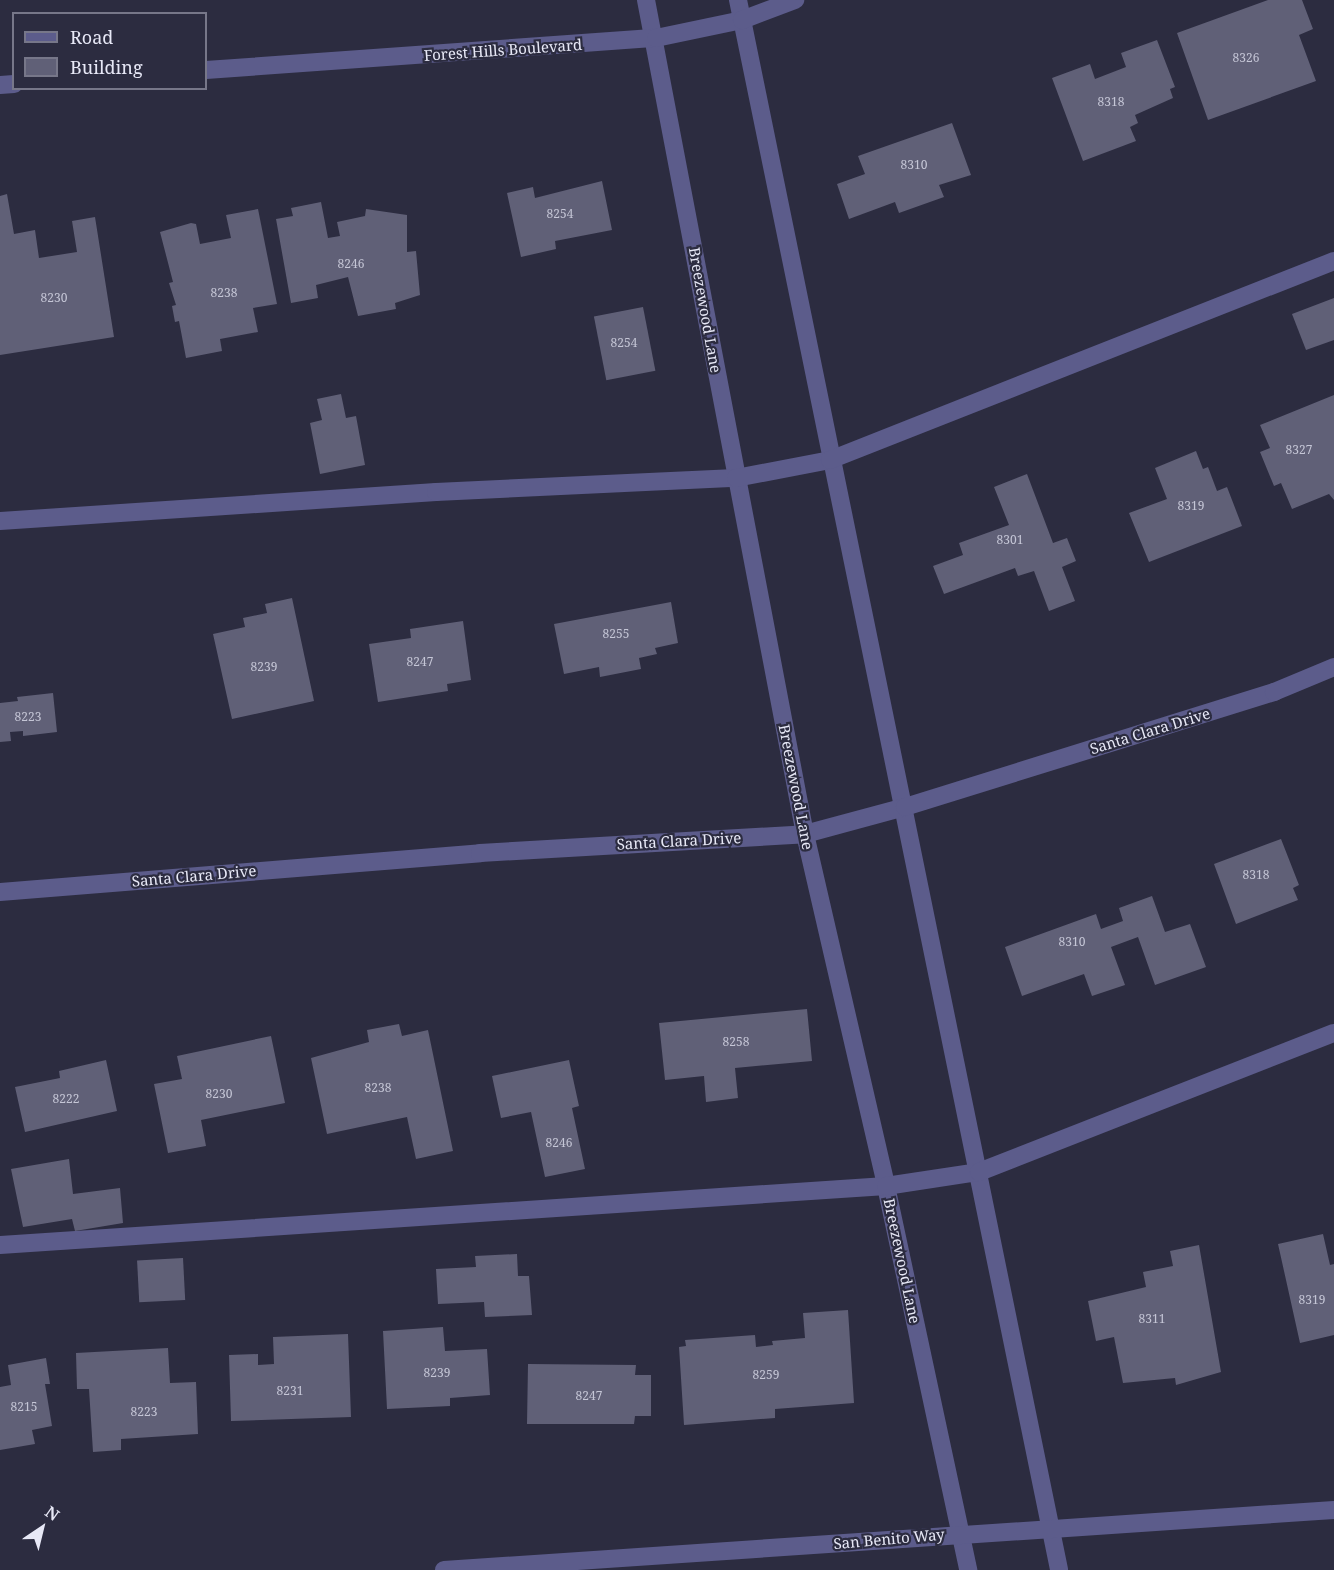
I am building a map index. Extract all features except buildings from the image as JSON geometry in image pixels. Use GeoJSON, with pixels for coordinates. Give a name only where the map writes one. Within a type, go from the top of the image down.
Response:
{"type":"FeatureCollection","features":[{"type":"Feature","properties":{"kind":"street","name":"Breezewood Lane"},"geometry":{"type":"LineString","coordinates":[[646,0],[656,38],[736,478],[805,834],[886,1186],[968,1570]]}},
{"type":"Feature","properties":{"kind":"street"},"geometry":{"type":"LineString","coordinates":[[738,0],[830,460],[905,807],[1059,1570]]}},
{"type":"Feature","properties":{"kind":"street","name":"Forest Hills Boulevard"},"geometry":{"type":"LineString","coordinates":[[207,70],[656,38],[742,20],[795,0]]}},
{"type":"Feature","properties":{"kind":"street"},"geometry":{"type":"LineString","coordinates":[[0,521],[436,492],[736,478],[830,460],[1334,261]]}},
{"type":"Feature","properties":{"kind":"street","name":"Santa Clara Drive"},"geometry":{"type":"LineString","coordinates":[[0,892],[480,853],[805,834],[905,807],[1274,692],[1334,667]]}},
{"type":"Feature","properties":{"kind":"street"},"geometry":{"type":"LineString","coordinates":[[0,1245],[886,1186],[979,1172],[1334,1034]]}},
{"type":"Feature","properties":{"kind":"street","name":"San Benito Way"},"geometry":{"type":"LineString","coordinates":[[444,1570],[960,1533],[1334,1510]]}}]}
